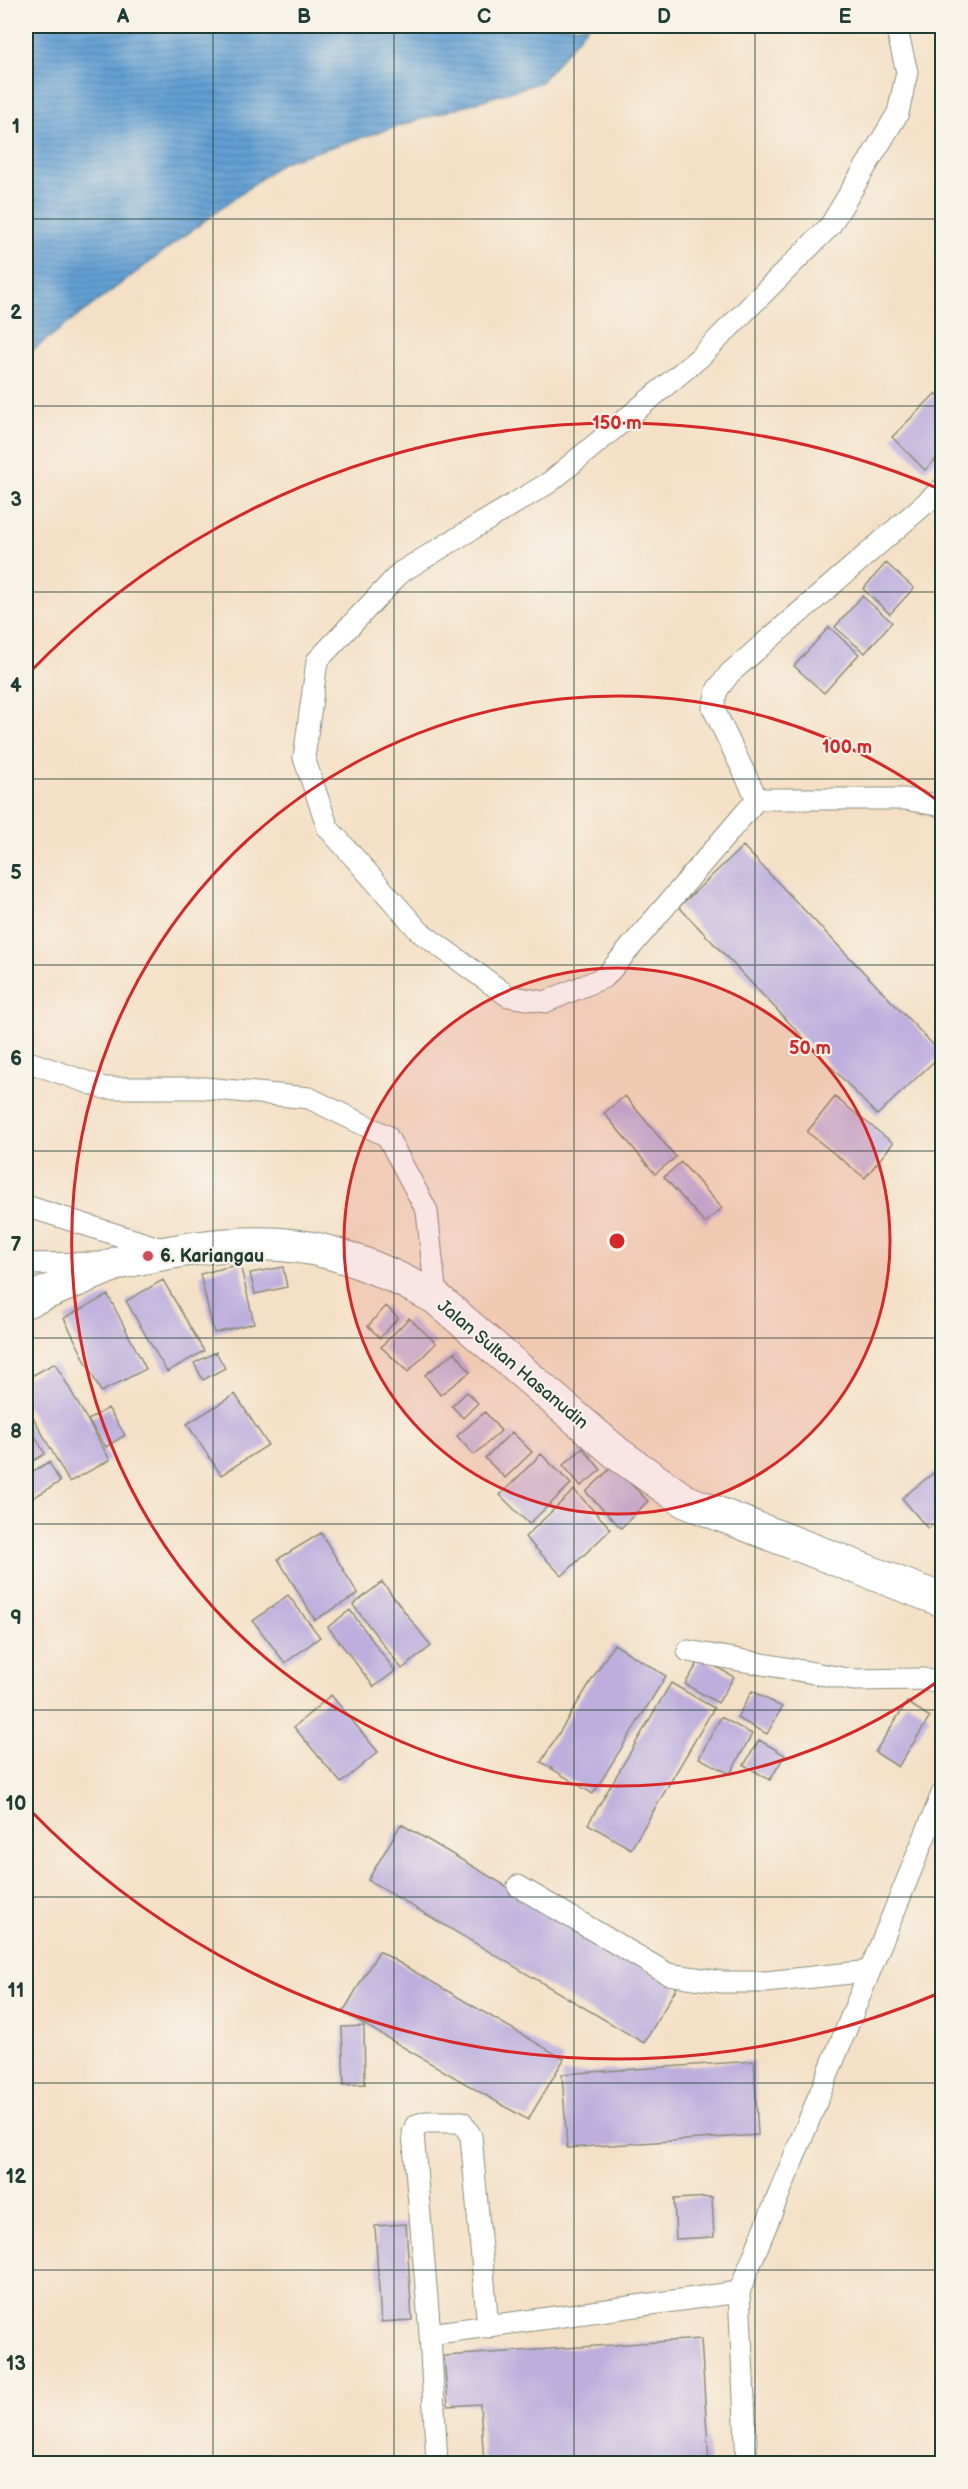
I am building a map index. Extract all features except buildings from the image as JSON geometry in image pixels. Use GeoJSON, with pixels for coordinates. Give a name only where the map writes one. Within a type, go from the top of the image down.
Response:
{"type":"FeatureCollection","features":[{"type":"Feature","properties":{"kind":"main road","name":"Jalan Sultan Hasanudin"},"geometry":{"type":"LineString","coordinates":[[26,1301],[118,1263],[169,1251],[271,1244],[330,1252],[402,1280],[436,1298],[618,1454],[685,1501],[942,1600]]}},
{"type":"Feature","properties":{"kind":"lane"},"geometry":{"type":"LineString","coordinates":[[896,26],[907,72],[898,113],[830,226],[699,358],[550,482],[401,572],[317,662],[304,759],[328,828],[420,932],[508,996],[545,1002],[605,977],[757,800],[904,798],[942,806]]}},
{"type":"Feature","properties":{"kind":"lane"},"geometry":{"type":"LineString","coordinates":[[757,800],[713,708],[717,690],[730,673],[942,489]]}},
{"type":"Feature","properties":{"kind":"lane"},"geometry":{"type":"LineString","coordinates":[[26,1061],[104,1088],[205,1088],[309,1098],[387,1136],[427,1211],[436,1298]]}},
{"type":"Feature","properties":{"kind":"lane"},"geometry":{"type":"LineString","coordinates":[[26,1206],[169,1251]]}},
{"type":"Feature","properties":{"kind":"lane"},"geometry":{"type":"LineString","coordinates":[[26,1264],[118,1263]]}},
{"type":"Feature","properties":{"kind":"lane"},"geometry":{"type":"LineString","coordinates":[[688,1651],[855,1680],[923,1679],[942,1684]]}},
{"type":"Feature","properties":{"kind":"lane"},"geometry":{"type":"LineString","coordinates":[[747,2463],[739,2292],[942,1794]]}},
{"type":"Feature","properties":{"kind":"lane"},"geometry":{"type":"LineString","coordinates":[[518,1886],[668,1974],[722,1982],[766,1982],[870,1971]]}},
{"type":"Feature","properties":{"kind":"lane"},"geometry":{"type":"LineString","coordinates":[[437,2463],[430,2334],[412,2133],[416,2126],[426,2122],[462,2122],[471,2136],[488,2326]]}},
{"type":"Feature","properties":{"kind":"lane"},"geometry":{"type":"LineString","coordinates":[[430,2334],[739,2292]]}},
{"type":"Feature","properties":{"kind":"water"},"geometry":{"type":"Polygon","coordinates":[[[26,26],[588,26],[541,82],[283,162],[26,355],[26,26]]]}},
{"type":"Feature","properties":{"kind":"place","name":"6. Kariangau"},"geometry":{"type":"Point","coordinates":[148,1256]}}]}
